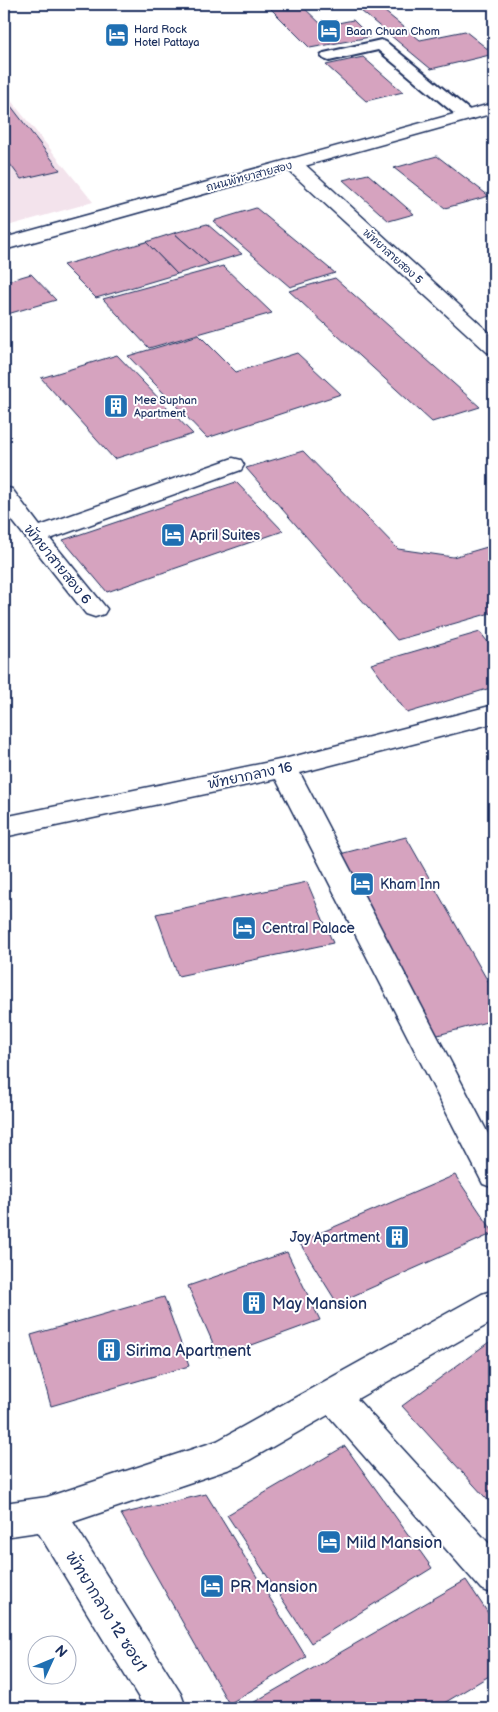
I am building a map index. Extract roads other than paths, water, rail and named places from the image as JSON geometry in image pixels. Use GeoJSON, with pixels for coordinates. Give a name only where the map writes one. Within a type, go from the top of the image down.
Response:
{"type":"FeatureCollection","features":[{"type":"Feature","properties":{"kind":"street","name":"ถนนพัทยาสายสอง"},"geometry":{"type":"LineString","coordinates":[[4,244],[494,108]]}},
{"type":"Feature","properties":{"kind":"street","name":"พัทยาสายสอง 5"},"geometry":{"type":"LineString","coordinates":[[293,164],[494,348]]}},
{"type":"Feature","properties":{"kind":"street"},"geometry":{"type":"LineString","coordinates":[[35,536],[233,465]]}},
{"type":"Feature","properties":{"kind":"street","name":"พัทยาสายสอง 6"},"geometry":{"type":"LineString","coordinates":[[4,494],[35,536],[95,609]]}},
{"type":"Feature","properties":{"kind":"street","name":"พัทยากลาง 16"},"geometry":{"type":"LineString","coordinates":[[4,827],[284,768],[494,714]]}},
{"type":"Feature","properties":{"kind":"street"},"geometry":{"type":"LineString","coordinates":[[284,768],[494,1175]]}},
{"type":"Feature","properties":{"kind":"street"},"geometry":{"type":"LineString","coordinates":[[4,1520],[46,1514],[227,1454],[494,1304]]}},
{"type":"Feature","properties":{"kind":"street"},"geometry":{"type":"LineString","coordinates":[[332,1395],[494,1576]]}},
{"type":"Feature","properties":{"kind":"street","name":"พัทยากลาง 12 ซอย1"},"geometry":{"type":"LineString","coordinates":[[46,1514],[167,1708]]}},
{"type":"Feature","properties":{"kind":"lane"},"geometry":{"type":"LineString","coordinates":[[329,56],[381,45],[467,116]]}},
{"type":"Feature","properties":{"kind":"place","name":"Baan Chuan Chom"},"geometry":{"type":"Point","coordinates":[329,31]}},
{"type":"Feature","properties":{"kind":"place","name":"Hard Rock Hotel Pattaya"},"geometry":{"type":"Point","coordinates":[117,35]}},
{"type":"Feature","properties":{"kind":"place","name":"Mee Suphan Apartment"},"geometry":{"type":"Point","coordinates":[116,406]}},
{"type":"Feature","properties":{"kind":"place","name":"April Suites"},"geometry":{"type":"Point","coordinates":[173,535]}},
{"type":"Feature","properties":{"kind":"place","name":"Kham Inn"},"geometry":{"type":"Point","coordinates":[362,884]}},
{"type":"Feature","properties":{"kind":"place","name":"Central Palace"},"geometry":{"type":"Point","coordinates":[244,928]}},
{"type":"Feature","properties":{"kind":"place","name":"Joy Apartment"},"geometry":{"type":"Point","coordinates":[397,1237]}},
{"type":"Feature","properties":{"kind":"place","name":"May Mansion"},"geometry":{"type":"Point","coordinates":[254,1303]}},
{"type":"Feature","properties":{"kind":"place","name":"Sirima Apartment"},"geometry":{"type":"Point","coordinates":[109,1350]}},
{"type":"Feature","properties":{"kind":"place","name":"Mild Mansion"},"geometry":{"type":"Point","coordinates":[329,1542]}},
{"type":"Feature","properties":{"kind":"place","name":"PR Mansion"},"geometry":{"type":"Point","coordinates":[212,1586]}}]}
